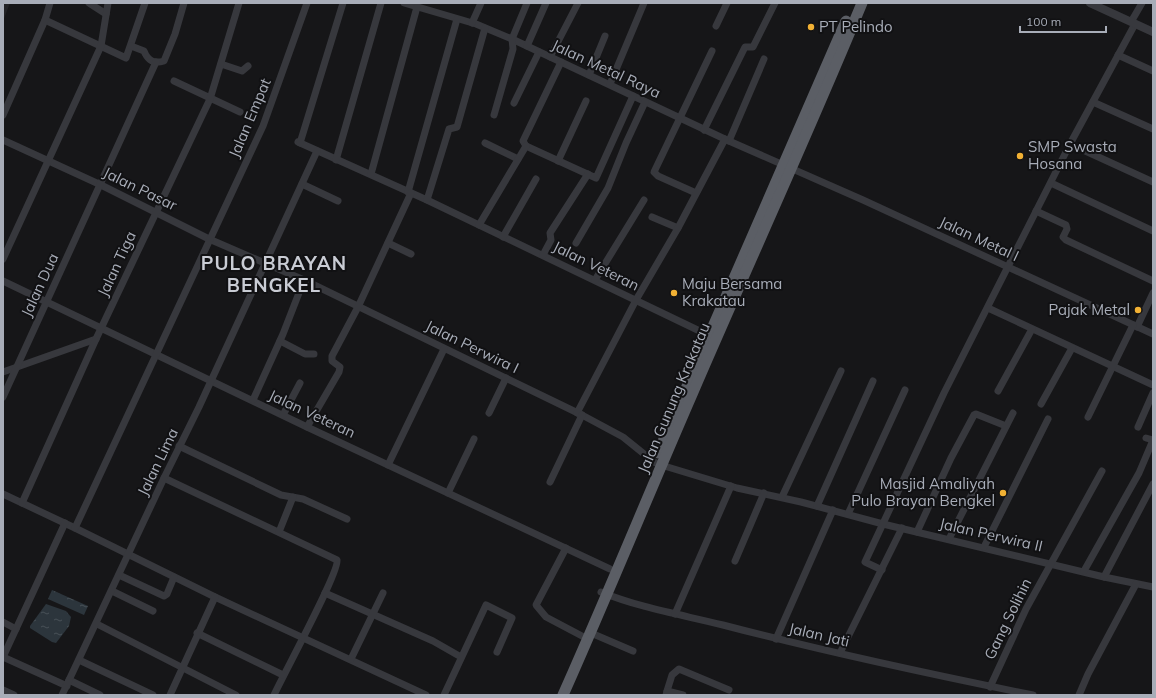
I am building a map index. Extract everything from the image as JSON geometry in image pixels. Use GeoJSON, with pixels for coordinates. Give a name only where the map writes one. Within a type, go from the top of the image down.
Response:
{"type":"FeatureCollection","features":[{"type":"Feature","properties":{"kind":"highway","name":"Jalan Gunung Krakatau"},"geometry":{"type":"LineString","coordinates":[[556,695],[604,593],[658,464],[787,167],[854,3]]}},
{"type":"Feature","properties":{"kind":"highway","name":"Jalan Gunung Krakatau"},"geometry":{"type":"LineString","coordinates":[[604,593],[610,568],[658,464],[708,335],[862,3]]}},
{"type":"Feature","properties":{"kind":"highway","name":"Jalan Gunung Krakatau"},"geometry":{"type":"LineString","coordinates":[[563,695],[586,634]]}},
{"type":"Feature","properties":{"kind":"street"},"geometry":{"type":"LineString","coordinates":[[3,115],[45,20],[50,3]]}},
{"type":"Feature","properties":{"kind":"street"},"geometry":{"type":"LineString","coordinates":[[89,3],[106,14]]}},
{"type":"Feature","properties":{"kind":"street"},"geometry":{"type":"LineString","coordinates":[[3,259],[47,160],[101,46],[108,3]]}},
{"type":"Feature","properties":{"kind":"street"},"geometry":{"type":"LineString","coordinates":[[45,20],[126,58],[145,3]]}},
{"type":"Feature","properties":{"kind":"street"},"geometry":{"type":"LineString","coordinates":[[131,46],[144,51],[149,59],[156,62],[164,60],[175,34],[184,3]]}},
{"type":"Feature","properties":{"kind":"street","name":"Jalan Tiga"},"geometry":{"type":"LineString","coordinates":[[22,503],[96,339],[210,99],[239,3]]}},
{"type":"Feature","properties":{"kind":"street","name":"Jalan Empat"},"geometry":{"type":"LineString","coordinates":[[75,528],[263,126],[307,3]]}},
{"type":"Feature","properties":{"kind":"street","name":"Jalan Veteran"},"geometry":{"type":"LineString","coordinates":[[344,3],[299,142],[427,200],[708,335]]}},
{"type":"Feature","properties":{"kind":"street"},"geometry":{"type":"LineString","coordinates":[[336,160],[380,3]]}},
{"type":"Feature","properties":{"kind":"street","name":"Jalan Metal Raya"},"geometry":{"type":"LineString","coordinates":[[404,3],[472,23],[512,39],[610,84],[704,130],[787,167]]}},
{"type":"Feature","properties":{"kind":"street"},"geometry":{"type":"LineString","coordinates":[[429,10],[432,3]]}},
{"type":"Feature","properties":{"kind":"street"},"geometry":{"type":"LineString","coordinates":[[472,23],[481,3]]}},
{"type":"Feature","properties":{"kind":"street"},"geometry":{"type":"LineString","coordinates":[[494,115],[513,49],[512,39],[527,3]]}},
{"type":"Feature","properties":{"kind":"street"},"geometry":{"type":"LineString","coordinates":[[527,46],[546,3]]}},
{"type":"Feature","properties":{"kind":"street"},"geometry":{"type":"LineString","coordinates":[[550,57],[578,3]]}},
{"type":"Feature","properties":{"kind":"street"},"geometry":{"type":"LineString","coordinates":[[610,84],[644,3]]}},
{"type":"Feature","properties":{"kind":"street"},"geometry":{"type":"LineString","coordinates":[[716,26],[727,3]]}},
{"type":"Feature","properties":{"kind":"street"},"geometry":{"type":"LineString","coordinates":[[704,130],[745,47],[753,47],[775,3]]}},
{"type":"Feature","properties":{"kind":"street"},"geometry":{"type":"LineString","coordinates":[[1092,3],[1153,32]]}},
{"type":"Feature","properties":{"kind":"street"},"geometry":{"type":"LineString","coordinates":[[882,570],[866,562],[883,524],[945,391],[1070,144],[1118,55],[1142,3]]}},
{"type":"Feature","properties":{"kind":"street"},"geometry":{"type":"LineString","coordinates":[[371,174],[417,7]]}},
{"type":"Feature","properties":{"kind":"street"},"geometry":{"type":"LineString","coordinates":[[307,427],[340,370],[332,358],[388,243],[409,192],[457,19]]}},
{"type":"Feature","properties":{"kind":"street"},"geometry":{"type":"LineString","coordinates":[[427,200],[449,130],[457,127],[485,28]]}},
{"type":"Feature","properties":{"kind":"street"},"geometry":{"type":"LineString","coordinates":[[590,75],[605,36]]}},
{"type":"Feature","properties":{"kind":"street"},"geometry":{"type":"LineString","coordinates":[[696,193],[658,176],[654,172],[702,76],[712,51]]}},
{"type":"Feature","properties":{"kind":"street"},"geometry":{"type":"LineString","coordinates":[[514,102],[539,52]]}},
{"type":"Feature","properties":{"kind":"street"},"geometry":{"type":"LineString","coordinates":[[1118,55],[1153,71]]}},
{"type":"Feature","properties":{"kind":"street"},"geometry":{"type":"LineString","coordinates":[[550,482],[580,414],[636,300],[727,140],[764,59]]}},
{"type":"Feature","properties":{"kind":"street","name":"Jalan Dua"},"geometry":{"type":"LineString","coordinates":[[3,397],[156,62]]}},
{"type":"Feature","properties":{"kind":"street"},"geometry":{"type":"LineString","coordinates":[[562,62],[523,141],[526,146],[596,178],[632,96]]}},
{"type":"Feature","properties":{"kind":"street"},"geometry":{"type":"LineString","coordinates":[[221,64],[239,70],[244,70],[248,66]]}},
{"type":"Feature","properties":{"kind":"street"},"geometry":{"type":"LineString","coordinates":[[174,81],[240,112]]}},
{"type":"Feature","properties":{"kind":"street"},"geometry":{"type":"LineString","coordinates":[[558,161],[586,101]]}},
{"type":"Feature","properties":{"kind":"street"},"geometry":{"type":"LineString","coordinates":[[576,243],[608,188],[626,143],[645,102]]}},
{"type":"Feature","properties":{"kind":"street"},"geometry":{"type":"LineString","coordinates":[[1092,102],[1153,129]]}},
{"type":"Feature","properties":{"kind":"street","name":"Jalan Pasar"},"geometry":{"type":"LineString","coordinates":[[3,140],[101,185],[209,239],[265,263]]}},
{"type":"Feature","properties":{"kind":"street"},"geometry":{"type":"LineString","coordinates":[[485,143],[518,159]]}},
{"type":"Feature","properties":{"kind":"street"},"geometry":{"type":"LineString","coordinates":[[1070,144],[1153,182]]}},
{"type":"Feature","properties":{"kind":"street"},"geometry":{"type":"LineString","coordinates":[[479,225],[526,146]]}},
{"type":"Feature","properties":{"kind":"street","name":"Jalan Lima"},"geometry":{"type":"LineString","coordinates":[[62,695],[97,624],[317,151]]}},
{"type":"Feature","properties":{"kind":"street","name":"Jalan Metal I"},"geometry":{"type":"LineString","coordinates":[[787,167],[1153,334]]}},
{"type":"Feature","properties":{"kind":"street"},"geometry":{"type":"LineString","coordinates":[[543,256],[551,240],[550,233],[588,174]]}},
{"type":"Feature","properties":{"kind":"street"},"geometry":{"type":"LineString","coordinates":[[503,237],[536,179]]}},
{"type":"Feature","properties":{"kind":"street"},"geometry":{"type":"LineString","coordinates":[[302,184],[338,201]]}},
{"type":"Feature","properties":{"kind":"street"},"geometry":{"type":"LineString","coordinates":[[1051,184],[1153,232]]}},
{"type":"Feature","properties":{"kind":"street"},"geometry":{"type":"LineString","coordinates":[[595,280],[644,200]]}},
{"type":"Feature","properties":{"kind":"street"},"geometry":{"type":"LineString","coordinates":[[1036,211],[1066,225],[1067,229],[1063,237],[1066,240],[1153,281]]}},
{"type":"Feature","properties":{"kind":"street"},"geometry":{"type":"LineString","coordinates":[[652,217],[678,228]]}},
{"type":"Feature","properties":{"kind":"street"},"geometry":{"type":"LineString","coordinates":[[388,243],[412,254]]}},
{"type":"Feature","properties":{"kind":"street","name":"Jalan Perwira I"},"geometry":{"type":"LineString","coordinates":[[265,263],[304,280],[580,414],[623,437],[658,464]]}},
{"type":"Feature","properties":{"kind":"street"},"geometry":{"type":"LineString","coordinates":[[253,400],[280,341],[304,280]]}},
{"type":"Feature","properties":{"kind":"street","name":"Jalan Veteran"},"geometry":{"type":"LineString","coordinates":[[3,281],[307,427],[610,568]]}},
{"type":"Feature","properties":{"kind":"street"},"geometry":{"type":"LineString","coordinates":[[1088,417],[1113,366],[1153,293]]}},
{"type":"Feature","properties":{"kind":"street"},"geometry":{"type":"LineString","coordinates":[[988,308],[1153,385]]}},
{"type":"Feature","properties":{"kind":"street"},"geometry":{"type":"LineString","coordinates":[[998,391],[1032,329]]}},
{"type":"Feature","properties":{"kind":"street"},"geometry":{"type":"LineString","coordinates":[[3,372],[96,339]]}},
{"type":"Feature","properties":{"kind":"street"},"geometry":{"type":"LineString","coordinates":[[280,341],[305,354],[314,354]]}},
{"type":"Feature","properties":{"kind":"street"},"geometry":{"type":"LineString","coordinates":[[1041,404],[1072,348]]}},
{"type":"Feature","properties":{"kind":"street"},"geometry":{"type":"LineString","coordinates":[[388,465],[444,349]]}},
{"type":"Feature","properties":{"kind":"street"},"geometry":{"type":"LineString","coordinates":[[782,497],[841,371]]}},
{"type":"Feature","properties":{"kind":"street"},"geometry":{"type":"LineString","coordinates":[[489,413],[506,378]]}},
{"type":"Feature","properties":{"kind":"street"},"geometry":{"type":"LineString","coordinates":[[817,506],[873,381]]}},
{"type":"Feature","properties":{"kind":"street"},"geometry":{"type":"LineString","coordinates":[[283,415],[300,383]]}},
{"type":"Feature","properties":{"kind":"street"},"geometry":{"type":"LineString","coordinates":[[848,514],[905,390]]}},
{"type":"Feature","properties":{"kind":"street"},"geometry":{"type":"LineString","coordinates":[[1138,427],[1153,393]]}},
{"type":"Feature","properties":{"kind":"street"},"geometry":{"type":"LineString","coordinates":[[949,539],[1013,413]]}},
{"type":"Feature","properties":{"kind":"street"},"geometry":{"type":"LineString","coordinates":[[917,532],[951,458],[974,415],[976,414],[1006,426]]}},
{"type":"Feature","properties":{"kind":"street"},"geometry":{"type":"LineString","coordinates":[[984,547],[1048,418]]}},
{"type":"Feature","properties":{"kind":"street"},"geometry":{"type":"LineString","coordinates":[[1084,571],[1139,473],[1153,440],[1146,438]]}},
{"type":"Feature","properties":{"kind":"street"},"geometry":{"type":"LineString","coordinates":[[448,493],[474,439]]}},
{"type":"Feature","properties":{"kind":"street"},"geometry":{"type":"LineString","coordinates":[[179,446],[281,495],[303,499],[347,519]]}},
{"type":"Feature","properties":{"kind":"street","name":"Jalan Perwira II"},"geometry":{"type":"LineString","coordinates":[[658,464],[730,486],[782,497],[883,524],[1051,563],[1104,577],[1153,587]]}},
{"type":"Feature","properties":{"kind":"street","name":"Gang Solihin"},"geometry":{"type":"LineString","coordinates":[[990,687],[1026,609],[1102,471]]}},
{"type":"Feature","properties":{"kind":"street"},"geometry":{"type":"LineString","coordinates":[[164,478],[337,560],[337,565],[325,593],[274,695]]}},
{"type":"Feature","properties":{"kind":"street"},"geometry":{"type":"LineString","coordinates":[[1104,577],[1153,484]]}},
{"type":"Feature","properties":{"kind":"street"},"geometry":{"type":"LineString","coordinates":[[675,614],[730,486]]}},
{"type":"Feature","properties":{"kind":"street"},"geometry":{"type":"LineString","coordinates":[[3,494],[215,597],[303,636],[426,695]]}},
{"type":"Feature","properties":{"kind":"street"},"geometry":{"type":"LineString","coordinates":[[735,561],[764,494]]}},
{"type":"Feature","properties":{"kind":"street"},"geometry":{"type":"LineString","coordinates":[[279,532],[293,497]]}},
{"type":"Feature","properties":{"kind":"street"},"geometry":{"type":"LineString","coordinates":[[776,639],[833,510]]}},
{"type":"Feature","properties":{"kind":"street"},"geometry":{"type":"LineString","coordinates":[[65,523],[3,657],[100,695]]}},
{"type":"Feature","properties":{"kind":"street"},"geometry":{"type":"LineString","coordinates":[[840,653],[902,528]]}},
{"type":"Feature","properties":{"kind":"street"},"geometry":{"type":"LineString","coordinates":[[566,548],[536,605],[546,617],[586,634],[633,651]]}},
{"type":"Feature","properties":{"kind":"street"},"geometry":{"type":"LineString","coordinates":[[119,575],[164,596],[167,594],[174,577]]}},
{"type":"Feature","properties":{"kind":"street"},"geometry":{"type":"LineString","coordinates":[[1079,695],[1091,668],[1136,584]]}},
{"type":"Feature","properties":{"kind":"street"},"geometry":{"type":"LineString","coordinates":[[112,591],[154,611]]}},
{"type":"Feature","properties":{"kind":"street"},"geometry":{"type":"LineString","coordinates":[[325,593],[433,641],[461,657]]}},
{"type":"Feature","properties":{"kind":"street"},"geometry":{"type":"LineString","coordinates":[[351,659],[383,593]]}},
{"type":"Feature","properties":{"kind":"street","name":"Jalan Jati"},"geometry":{"type":"LineString","coordinates":[[604,593],[675,614],[776,639],[990,687],[1033,695]]}},
{"type":"Feature","properties":{"kind":"street"},"geometry":{"type":"LineString","coordinates":[[170,695],[197,633],[215,597]]}},
{"type":"Feature","properties":{"kind":"street"},"geometry":{"type":"LineString","coordinates":[[444,695],[486,605],[512,618],[497,652]]}},
{"type":"Feature","properties":{"kind":"street"},"geometry":{"type":"LineString","coordinates":[[3,622],[16,628]]}},
{"type":"Feature","properties":{"kind":"street"},"geometry":{"type":"LineString","coordinates":[[97,624],[236,695]]}},
{"type":"Feature","properties":{"kind":"street"},"geometry":{"type":"LineString","coordinates":[[197,633],[283,675]]}},
{"type":"Feature","properties":{"kind":"street"},"geometry":{"type":"LineString","coordinates":[[79,660],[152,695]]}},
{"type":"Feature","properties":{"kind":"street"},"geometry":{"type":"LineString","coordinates":[[683,695],[667,693],[672,675],[679,669],[729,690]]}},
{"type":"Feature","properties":{"kind":"street"},"geometry":{"type":"LineString","coordinates":[[3,690],[14,695]]}},
{"type":"Feature","properties":{"kind":"shaded area"},"geometry":{"type":"Polygon","coordinates":[[[3,3],[10,3],[3,21],[3,3]]]}},
{"type":"Feature","properties":{"kind":"water"},"geometry":{"type":"Polygon","coordinates":[[[52,590],[88,606],[84,615],[48,599],[52,590]]]}},
{"type":"Feature","properties":{"kind":"water"},"geometry":{"type":"Polygon","coordinates":[[[46,604],[66,611],[71,617],[69,626],[56,643],[30,628],[46,604]]]}},
{"type":"Feature","properties":{"kind":"place","name":"PT Pelindo"},"geometry":{"type":"Point","coordinates":[811,27]}},
{"type":"Feature","properties":{"kind":"place","name":"SMP Swasta Hosana"},"geometry":{"type":"Point","coordinates":[1020,156]}},
{"type":"Feature","properties":{"kind":"place","name":"Maju Bersama Krakatau"},"geometry":{"type":"Point","coordinates":[674,293]}},
{"type":"Feature","properties":{"kind":"place","name":"Pajak Metal"},"geometry":{"type":"Point","coordinates":[1138,310]}},
{"type":"Feature","properties":{"kind":"place","name":"Masjid Amaliyah Pulo Brayan Bengkel"},"geometry":{"type":"Point","coordinates":[1003,493]}},
{"type":"Feature","properties":{"kind":"district","name":"PULO BRAYAN BENGKEL"},"geometry":{"type":"Point","coordinates":[274,274]}}]}
